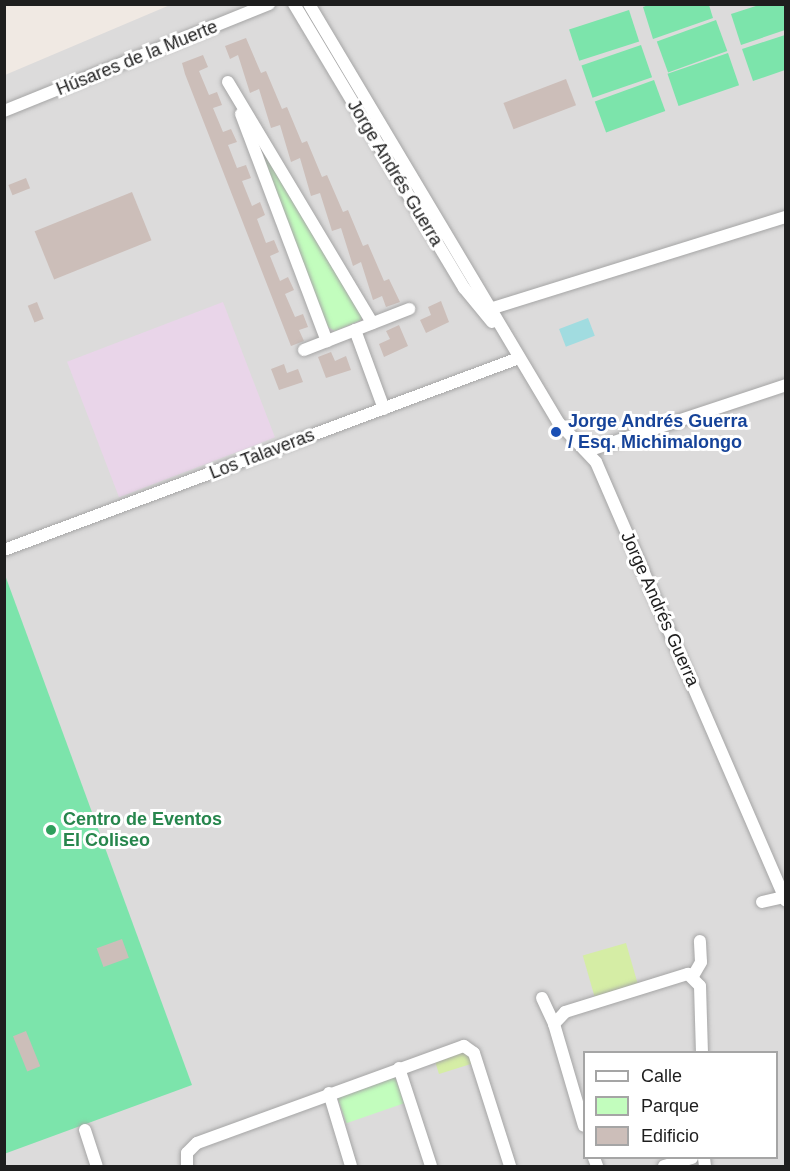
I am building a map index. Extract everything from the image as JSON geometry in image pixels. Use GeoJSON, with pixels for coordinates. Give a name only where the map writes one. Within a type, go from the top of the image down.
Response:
{"type":"FeatureCollection","features":[{"type":"Feature","properties":{"kind":"street","name":"Húsares de la Muerte"},"geometry":{"type":"LineString","coordinates":[[4,111],[269,4]]}},
{"type":"Feature","properties":{"kind":"street","name":"Jorge Andrés Guerra"},"geometry":{"type":"LineString","coordinates":[[294,4],[464,288],[505,335]]}},
{"type":"Feature","properties":{"kind":"street","name":"Jorge Andrés Guerra"},"geometry":{"type":"LineString","coordinates":[[309,4],[558,422],[587,451],[785,899]]}},
{"type":"Feature","properties":{"kind":"street"},"geometry":{"type":"LineString","coordinates":[[327,341],[228,82],[372,323]]}},
{"type":"Feature","properties":{"kind":"street"},"geometry":{"type":"LineString","coordinates":[[490,309],[786,217]]}},
{"type":"Feature","properties":{"kind":"street"},"geometry":{"type":"LineString","coordinates":[[304,350],[409,309]]}},
{"type":"Feature","properties":{"kind":"street"},"geometry":{"type":"LineString","coordinates":[[355,330],[384,409]]}},
{"type":"Feature","properties":{"kind":"street","name":"Los Talaveras"},"geometry":{"type":"LineString","coordinates":[[4,550],[519,358]]}},
{"type":"Feature","properties":{"kind":"street"},"geometry":{"type":"LineString","coordinates":[[587,451],[786,385]]}},
{"type":"Feature","properties":{"kind":"street"},"geometry":{"type":"LineString","coordinates":[[762,902],[785,899]]}},
{"type":"Feature","properties":{"kind":"street"},"geometry":{"type":"LineString","coordinates":[[693,976],[701,962],[700,941]]}},
{"type":"Feature","properties":{"kind":"street"},"geometry":{"type":"LineString","coordinates":[[555,1024],[565,1012],[683,974],[693,976],[700,986],[702,1051]]}},
{"type":"Feature","properties":{"kind":"street"},"geometry":{"type":"LineString","coordinates":[[542,998],[555,1024],[581,1101]]}},
{"type":"Feature","properties":{"kind":"street"},"geometry":{"type":"LineString","coordinates":[[187,1167],[187,1153],[197,1143],[457,1046],[471,1048],[510,1167]]}},
{"type":"Feature","properties":{"kind":"street"},"geometry":{"type":"LineString","coordinates":[[399,1068],[431,1167]]}},
{"type":"Feature","properties":{"kind":"street"},"geometry":{"type":"LineString","coordinates":[[329,1093],[351,1167]]}},
{"type":"Feature","properties":{"kind":"street"},"geometry":{"type":"LineString","coordinates":[[85,1130],[97,1167]]}},
{"type":"Feature","properties":{"kind":"street"},"geometry":{"type":"LineString","coordinates":[[664,1167],[689,1159]]}},
{"type":"Feature","properties":{"kind":"shaded area"},"geometry":{"type":"Polygon","coordinates":[[[170,5],[785,5],[785,1166],[5,1166],[5,75],[170,5]]]}},
{"type":"Feature","properties":{"kind":"shaded area"},"geometry":{"type":"Polygon","coordinates":[[[223,302],[275,437],[119,497],[67,362],[223,302]]]}},
{"type":"Feature","properties":{"kind":"green space"},"geometry":{"type":"Polygon","coordinates":[[[651,4],[709,5],[713,18],[653,39],[643,7],[651,4]]]}},
{"type":"Feature","properties":{"kind":"green space"},"geometry":{"type":"Polygon","coordinates":[[[759,5],[785,5],[785,30],[741,45],[731,14],[759,5]]]}},
{"type":"Feature","properties":{"kind":"green space"},"geometry":{"type":"Polygon","coordinates":[[[629,10],[639,41],[579,61],[569,29],[629,10]]]}},
{"type":"Feature","properties":{"kind":"green space"},"geometry":{"type":"Polygon","coordinates":[[[716,20],[727,51],[668,73],[657,42],[716,20]]]}},
{"type":"Feature","properties":{"kind":"green space"},"geometry":{"type":"Polygon","coordinates":[[[785,35],[785,70],[753,81],[742,49],[785,35]]]}},
{"type":"Feature","properties":{"kind":"green space"},"geometry":{"type":"Polygon","coordinates":[[[641,45],[652,77],[593,98],[581,66],[641,45]]]}},
{"type":"Feature","properties":{"kind":"green space"},"geometry":{"type":"Polygon","coordinates":[[[728,53],[739,85],[679,106],[667,74],[728,53]]]}},
{"type":"Feature","properties":{"kind":"green space"},"geometry":{"type":"Polygon","coordinates":[[[654,80],[665,111],[606,133],[595,102],[654,80]]]}},
{"type":"Feature","properties":{"kind":"green space"},"geometry":{"type":"Polygon","coordinates":[[[250,128],[362,312],[361,320],[335,331],[328,327],[250,128]]]}},
{"type":"Feature","properties":{"kind":"green space","name":"Centro de Eventos El Coliseo"},"geometry":{"type":"Polygon","coordinates":[[[5,575],[192,1085],[4,1154],[5,575]]]}},
{"type":"Feature","properties":{"kind":"green space"},"geometry":{"type":"Polygon","coordinates":[[[626,943],[638,984],[595,997],[583,955],[626,943]]]}},
{"type":"Feature","properties":{"kind":"green space"},"geometry":{"type":"Polygon","coordinates":[[[464,1050],[474,1063],[439,1074],[434,1058],[464,1050]]]}},
{"type":"Feature","properties":{"kind":"green space"},"geometry":{"type":"Polygon","coordinates":[[[394,1074],[404,1103],[346,1123],[336,1094],[394,1074]]]}},
{"type":"Feature","properties":{"kind":"water"},"geometry":{"type":"Polygon","coordinates":[[[588,318],[595,336],[566,347],[559,329],[588,318]]]}},
{"type":"Feature","properties":{"kind":"building"},"geometry":{"type":"Polygon","coordinates":[[[246,38],[261,73],[266,71],[282,109],[287,107],[302,143],[307,141],[322,177],[327,175],[343,212],[348,210],[363,246],[368,244],[384,281],[389,279],[400,302],[386,307],[382,296],[373,300],[361,262],[353,266],[341,228],[332,231],[320,193],[311,196],[300,158],[291,162],[280,125],[271,128],[259,89],[250,93],[238,55],[230,59],[225,46],[246,38]]]}},
{"type":"Feature","properties":{"kind":"building"},"geometry":{"type":"Polygon","coordinates":[[[203,55],[208,67],[199,71],[209,95],[217,92],[222,105],[213,108],[223,132],[231,129],[237,142],[228,145],[237,168],[246,165],[251,178],[242,181],[252,206],[260,202],[265,215],[257,219],[266,243],[274,240],[279,252],[270,256],[280,281],[288,277],[294,290],[285,294],[295,317],[303,314],[308,327],[299,330],[304,341],[291,346],[185,74],[182,63],[203,55]]]}},
{"type":"Feature","properties":{"kind":"building"},"geometry":{"type":"Polygon","coordinates":[[[566,79],[576,105],[513,129],[503,103],[566,79]]]}},
{"type":"Feature","properties":{"kind":"building"},"geometry":{"type":"Polygon","coordinates":[[[26,178],[30,188],[13,195],[8,185],[26,178]]]}},
{"type":"Feature","properties":{"kind":"building"},"geometry":{"type":"Polygon","coordinates":[[[132,192],[151,240],[54,280],[35,231],[132,192]]]}},
{"type":"Feature","properties":{"kind":"building"},"geometry":{"type":"Polygon","coordinates":[[[441,301],[449,322],[426,333],[420,320],[431,315],[428,307],[441,301]]]}},
{"type":"Feature","properties":{"kind":"building"},"geometry":{"type":"Polygon","coordinates":[[[37,302],[44,319],[34,322],[28,306],[37,302]]]}},
{"type":"Feature","properties":{"kind":"building"},"geometry":{"type":"Polygon","coordinates":[[[399,325],[408,346],[384,357],[379,344],[390,339],[386,331],[399,325]]]}},
{"type":"Feature","properties":{"kind":"building"},"geometry":{"type":"Polygon","coordinates":[[[331,352],[335,361],[346,356],[351,370],[326,378],[318,357],[331,352]]]}},
{"type":"Feature","properties":{"kind":"building"},"geometry":{"type":"Polygon","coordinates":[[[284,364],[287,373],[298,369],[303,382],[279,390],[271,369],[284,364]]]}},
{"type":"Feature","properties":{"kind":"building"},"geometry":{"type":"Polygon","coordinates":[[[122,939],[129,958],[103,967],[97,948],[122,939]]]}},
{"type":"Feature","properties":{"kind":"building"},"geometry":{"type":"Polygon","coordinates":[[[26,1031],[40,1066],[27,1071],[13,1036],[26,1031]]]}},
{"type":"Feature","properties":{"kind":"place","name":"Jorge Andrés Guerra / Esq. Michimalongo"},"geometry":{"type":"Point","coordinates":[556,432]}},
{"type":"Feature","properties":{"kind":"place","name":"Centro de Eventos El Coliseo"},"geometry":{"type":"Point","coordinates":[51,830]}}]}
